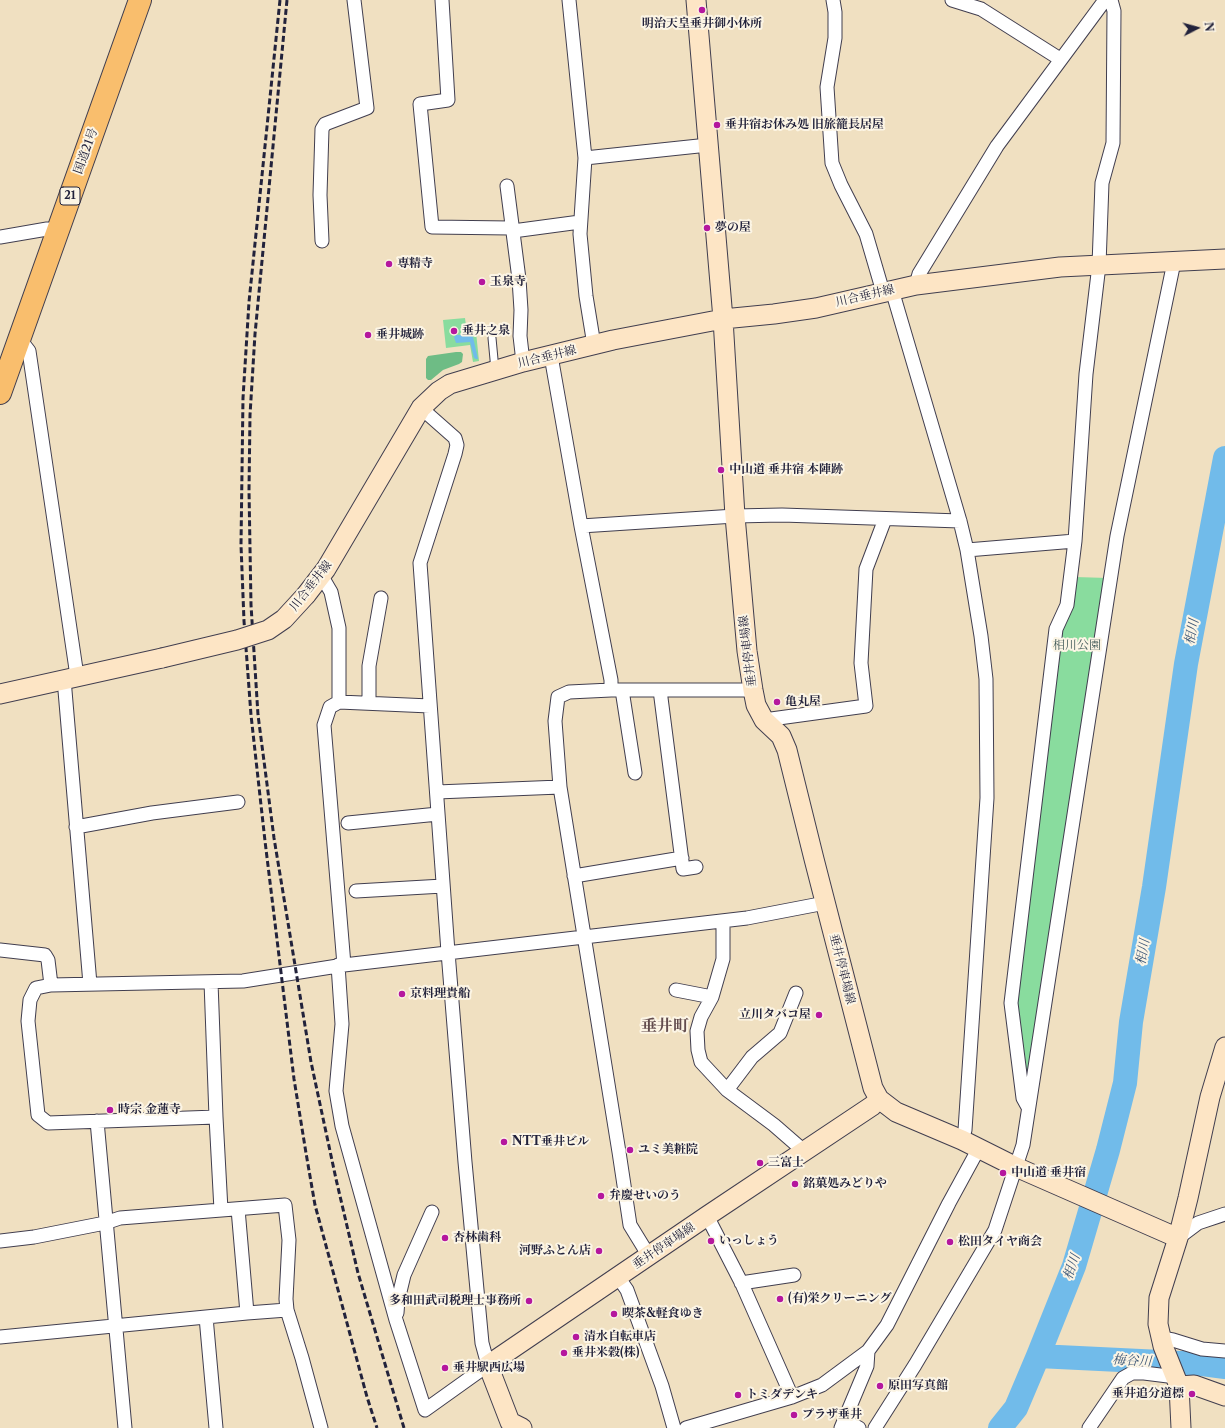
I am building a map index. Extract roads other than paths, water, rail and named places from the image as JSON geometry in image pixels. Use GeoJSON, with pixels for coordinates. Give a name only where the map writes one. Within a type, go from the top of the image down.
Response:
{"type":"FeatureCollection","features":[{"type":"Feature","properties":{"kind":"highway","name":"国道21号"},"geometry":{"type":"LineString","coordinates":[[0,393],[140,0]]}},
{"type":"Feature","properties":{"kind":"main road","name":"垂井停車場線"},"geometry":{"type":"LineString","coordinates":[[488,1365],[707,1216],[805,1152],[872,1106],[879,1099],[873,1088],[787,750],[781,736],[764,720],[756,705],[753,690],[747,651],[735,516],[723,319],[696,0]]}},
{"type":"Feature","properties":{"kind":"main road","name":"川合垂井線"},"geometry":{"type":"LineString","coordinates":[[0,694],[237,640],[268,630],[284,619],[306,596],[326,569],[421,408],[439,391],[450,384],[523,362],[594,345],[723,319],[816,308],[916,285],[1060,267],[1225,259]]}},
{"type":"Feature","properties":{"kind":"main road"},"geometry":{"type":"LineString","coordinates":[[1181,1428],[1177,1379],[1162,1342],[1158,1324],[1159,1298],[1171,1235],[1188,1198],[1210,1097],[1225,1047]]}},
{"type":"Feature","properties":{"kind":"main road"},"geometry":{"type":"LineString","coordinates":[[879,1099],[896,1112],[962,1140],[1020,1169],[1171,1235]]}},
{"type":"Feature","properties":{"kind":"main road"},"geometry":{"type":"LineString","coordinates":[[488,1365],[511,1426]]}},
{"type":"Feature","properties":{"kind":"main road"},"geometry":{"type":"LineString","coordinates":[[1177,1379],[1225,1396]]}},
{"type":"Feature","properties":{"kind":"street"},"geometry":{"type":"LineString","coordinates":[[322,241],[320,196],[322,129],[325,124],[367,108],[354,0]]}},
{"type":"Feature","properties":{"kind":"street"},"geometry":{"type":"LineString","coordinates":[[442,0],[448,100],[420,104],[432,227],[510,228],[513,231],[580,222]]}},
{"type":"Feature","properties":{"kind":"street"},"geometry":{"type":"LineString","coordinates":[[569,0],[585,158],[580,222],[586,296],[594,345]]}},
{"type":"Feature","properties":{"kind":"street"},"geometry":{"type":"LineString","coordinates":[[833,0],[835,12],[835,38],[827,87],[832,163],[841,185],[866,234],[888,291],[960,521],[982,636],[986,678],[987,798],[965,1130],[962,1140]]}},
{"type":"Feature","properties":{"kind":"street"},"geometry":{"type":"LineString","coordinates":[[952,0],[981,9],[1060,59]]}},
{"type":"Feature","properties":{"kind":"street"},"geometry":{"type":"LineString","coordinates":[[916,285],[919,274],[997,146],[1104,0]]}},
{"type":"Feature","properties":{"kind":"street"},"geometry":{"type":"LineString","coordinates":[[1029,1109],[1023,1098],[1011,1002],[1056,629],[1067,605],[1075,541],[1086,374],[1099,265],[1102,183],[1113,143],[1114,11],[1110,0]]}},
{"type":"Feature","properties":{"kind":"street"},"geometry":{"type":"LineString","coordinates":[[585,158],[708,145]]}},
{"type":"Feature","properties":{"kind":"street"},"geometry":{"type":"LineString","coordinates":[[507,186],[521,310],[520,336],[523,362]]}},
{"type":"Feature","properties":{"kind":"street"},"geometry":{"type":"LineString","coordinates":[[0,237],[47,229],[58,231]]}},
{"type":"Feature","properties":{"kind":"street"},"geometry":{"type":"LineString","coordinates":[[875,1428],[915,1365],[995,1230],[1020,1169],[1117,536],[1180,261]]}},
{"type":"Feature","properties":{"kind":"street"},"geometry":{"type":"LineString","coordinates":[[19,338],[29,350],[70,678],[76,827],[90,984]]}},
{"type":"Feature","properties":{"kind":"street"},"geometry":{"type":"LineString","coordinates":[[551,356],[581,526],[611,680],[617,690],[635,773]]}},
{"type":"Feature","properties":{"kind":"street"},"geometry":{"type":"LineString","coordinates":[[421,408],[455,438],[457,445],[420,563],[448,952],[482,1343],[488,1365],[425,1410],[396,1320],[342,1126],[336,1091],[342,1024],[341,965],[324,725],[330,707],[339,702],[430,706]]}},
{"type":"Feature","properties":{"kind":"street"},"geometry":{"type":"LineString","coordinates":[[581,526],[735,516],[782,515],[960,521]]}},
{"type":"Feature","properties":{"kind":"street"},"geometry":{"type":"LineString","coordinates":[[764,720],[866,706],[861,663],[866,569],[885,519]]}},
{"type":"Feature","properties":{"kind":"street"},"geometry":{"type":"LineString","coordinates":[[966,550],[1075,541]]}},
{"type":"Feature","properties":{"kind":"street"},"geometry":{"type":"LineString","coordinates":[[321,575],[331,592],[339,628],[339,702]]}},
{"type":"Feature","properties":{"kind":"street"},"geometry":{"type":"LineString","coordinates":[[369,703],[370,666],[381,598]]}},
{"type":"Feature","properties":{"kind":"street"},"geometry":{"type":"LineString","coordinates":[[649,1256],[630,1225],[560,787],[555,721],[558,697],[568,692],[617,690],[753,690]]}},
{"type":"Feature","properties":{"kind":"street"},"geometry":{"type":"LineString","coordinates":[[660,690],[683,869],[696,867]]}},
{"type":"Feature","properties":{"kind":"street"},"geometry":{"type":"LineString","coordinates":[[437,792],[560,787]]}},
{"type":"Feature","properties":{"kind":"street"},"geometry":{"type":"LineString","coordinates":[[76,827],[152,813],[238,802]]}},
{"type":"Feature","properties":{"kind":"street"},"geometry":{"type":"LineString","coordinates":[[348,823],[438,814]]}},
{"type":"Feature","properties":{"kind":"street"},"geometry":{"type":"LineString","coordinates":[[574,876],[682,858]]}},
{"type":"Feature","properties":{"kind":"street"},"geometry":{"type":"LineString","coordinates":[[356,891],[443,886]]}},
{"type":"Feature","properties":{"kind":"street"},"geometry":{"type":"LineString","coordinates":[[216,1117],[97,1120],[48,1123],[38,1115],[28,1021],[30,1000],[36,988],[51,985],[244,981],[341,965],[747,918],[825,903]]}},
{"type":"Feature","properties":{"kind":"street"},"geometry":{"type":"LineString","coordinates":[[723,921],[723,959],[712,997],[701,1016],[697,1030],[698,1050],[701,1062],[727,1090],[774,1125],[805,1152]]}},
{"type":"Feature","properties":{"kind":"street"},"geometry":{"type":"LineString","coordinates":[[0,950],[45,956],[48,960],[51,985]]}},
{"type":"Feature","properties":{"kind":"street"},"geometry":{"type":"LineString","coordinates":[[211,982],[221,1210]]}},
{"type":"Feature","properties":{"kind":"street"},"geometry":{"type":"LineString","coordinates":[[676,990],[712,997]]}},
{"type":"Feature","properties":{"kind":"street"},"geometry":{"type":"LineString","coordinates":[[727,1090],[752,1057],[780,1034],[796,993]]}},
{"type":"Feature","properties":{"kind":"street"},"geometry":{"type":"LineString","coordinates":[[97,1120],[105,1223],[125,1428]]}},
{"type":"Feature","properties":{"kind":"street"},"geometry":{"type":"LineString","coordinates":[[686,1428],[792,1397],[822,1385],[868,1351],[887,1325],[949,1203],[979,1148]]}},
{"type":"Feature","properties":{"kind":"street"},"geometry":{"type":"LineString","coordinates":[[0,1241],[34,1237],[105,1223],[120,1218],[285,1205],[289,1240],[286,1299],[287,1310],[321,1428]]}},
{"type":"Feature","properties":{"kind":"street"},"geometry":{"type":"LineString","coordinates":[[238,1209],[247,1313]]}},
{"type":"Feature","properties":{"kind":"street"},"geometry":{"type":"LineString","coordinates":[[396,1320],[398,1300],[404,1275],[432,1212]]}},
{"type":"Feature","properties":{"kind":"street"},"geometry":{"type":"LineString","coordinates":[[1171,1235],[1198,1223],[1225,1214]]}},
{"type":"Feature","properties":{"kind":"street"},"geometry":{"type":"LineString","coordinates":[[707,1216],[741,1283],[792,1397]]}},
{"type":"Feature","properties":{"kind":"street"},"geometry":{"type":"LineString","coordinates":[[741,1283],[794,1275]]}},
{"type":"Feature","properties":{"kind":"street"},"geometry":{"type":"LineString","coordinates":[[618,1277],[627,1290],[662,1386],[674,1428]]}},
{"type":"Feature","properties":{"kind":"street"},"geometry":{"type":"LineString","coordinates":[[0,1337],[287,1310]]}},
{"type":"Feature","properties":{"kind":"street"},"geometry":{"type":"LineString","coordinates":[[206,1317],[216,1428]]}},
{"type":"Feature","properties":{"kind":"street"},"geometry":{"type":"LineString","coordinates":[[1162,1342],[1173,1340],[1202,1349],[1225,1351]]}},
{"type":"Feature","properties":{"kind":"street"},"geometry":{"type":"LineString","coordinates":[[859,1428],[843,1425],[867,1366],[868,1351]]}},
{"type":"Feature","properties":{"kind":"street"},"geometry":{"type":"LineString","coordinates":[[1089,1428],[1123,1378],[1132,1373],[1144,1373],[1177,1379]]}},
{"type":"Feature","properties":{"kind":"lane"},"geometry":{"type":"LineString","coordinates":[[492,338],[495,371]]}},
{"type":"Feature","properties":{"kind":"water"},"geometry":{"type":"Polygon","coordinates":[[[456,335],[471,335],[473,337],[478,359],[474,358],[470,342],[456,343],[454,337],[456,335]]]}},
{"type":"Feature","properties":{"kind":"waterway","name":"相川"},"geometry":{"type":"LineString","coordinates":[[1000,1428],[1016,1408],[1074,1266],[1108,1150],[1125,1083],[1131,1022],[1154,887],[1186,664],[1225,458]]}},
{"type":"Feature","properties":{"kind":"waterway","name":"梅谷川"},"geometry":{"type":"LineString","coordinates":[[1038,1356],[1202,1364],[1225,1367]]}},
{"type":"Feature","properties":{"kind":"railway"},"geometry":{"type":"LineString","coordinates":[[280,0],[249,302],[243,398],[241,545],[244,621],[251,715],[265,841],[294,1079],[306,1153],[315,1205],[367,1397],[377,1428]]}},
{"type":"Feature","properties":{"kind":"railway"},"geometry":{"type":"LineString","coordinates":[[287,0],[255,334],[250,415],[249,490],[251,605],[258,715],[274,838],[311,1062],[358,1273],[404,1428]]}},
{"type":"Feature","properties":{"kind":"place","name":"明治天皇垂井御小休所"},"geometry":{"type":"Point","coordinates":[702,10]}},
{"type":"Feature","properties":{"kind":"place","name":"垂井宿お休み処 旧旅籠長居屋"},"geometry":{"type":"Point","coordinates":[717,125]}},
{"type":"Feature","properties":{"kind":"place","name":"夢の屋"},"geometry":{"type":"Point","coordinates":[707,228]}},
{"type":"Feature","properties":{"kind":"place","name":"専精寺"},"geometry":{"type":"Point","coordinates":[389,264]}},
{"type":"Feature","properties":{"kind":"place","name":"玉泉寺"},"geometry":{"type":"Point","coordinates":[482,282]}},
{"type":"Feature","properties":{"kind":"place","name":"垂井之泉"},"geometry":{"type":"Point","coordinates":[454,331]}},
{"type":"Feature","properties":{"kind":"place","name":"垂井城跡"},"geometry":{"type":"Point","coordinates":[368,335]}},
{"type":"Feature","properties":{"kind":"place","name":"中山道 垂井宿 本陣跡"},"geometry":{"type":"Point","coordinates":[721,470]}},
{"type":"Feature","properties":{"kind":"place","name":"亀丸屋"},"geometry":{"type":"Point","coordinates":[777,702]}},
{"type":"Feature","properties":{"kind":"place","name":"京料理貴船"},"geometry":{"type":"Point","coordinates":[402,994]}},
{"type":"Feature","properties":{"kind":"place","name":"立川タバコ屋"},"geometry":{"type":"Point","coordinates":[819,1015]}},
{"type":"Feature","properties":{"kind":"place","name":"時宗 金蓮寺"},"geometry":{"type":"Point","coordinates":[110,1110]}},
{"type":"Feature","properties":{"kind":"place","name":"NTT垂井ビル"},"geometry":{"type":"Point","coordinates":[504,1142]}},
{"type":"Feature","properties":{"kind":"place","name":"ユミ美粧院"},"geometry":{"type":"Point","coordinates":[630,1150]}},
{"type":"Feature","properties":{"kind":"place","name":"三富士"},"geometry":{"type":"Point","coordinates":[760,1163]}},
{"type":"Feature","properties":{"kind":"place","name":"中山道 垂井宿"},"geometry":{"type":"Point","coordinates":[1003,1173]}},
{"type":"Feature","properties":{"kind":"place","name":"銘菓処みどりや"},"geometry":{"type":"Point","coordinates":[795,1184]}},
{"type":"Feature","properties":{"kind":"place","name":"弁慶せいのう"},"geometry":{"type":"Point","coordinates":[601,1196]}},
{"type":"Feature","properties":{"kind":"place","name":"杏林歯科"},"geometry":{"type":"Point","coordinates":[445,1238]}},
{"type":"Feature","properties":{"kind":"place","name":"いっしょう"},"geometry":{"type":"Point","coordinates":[711,1241]}},
{"type":"Feature","properties":{"kind":"place","name":"松田タイヤ商会"},"geometry":{"type":"Point","coordinates":[950,1242]}},
{"type":"Feature","properties":{"kind":"place","name":"河野ふとん店"},"geometry":{"type":"Point","coordinates":[599,1251]}},
{"type":"Feature","properties":{"kind":"place","name":"(有)栄クリーニング"},"geometry":{"type":"Point","coordinates":[780,1299]}},
{"type":"Feature","properties":{"kind":"place","name":"多和田武司税理士事務所"},"geometry":{"type":"Point","coordinates":[529,1301]}},
{"type":"Feature","properties":{"kind":"place","name":"喫茶&軽食ゆき"},"geometry":{"type":"Point","coordinates":[614,1314]}},
{"type":"Feature","properties":{"kind":"place","name":"清水自転車店"},"geometry":{"type":"Point","coordinates":[576,1337]}},
{"type":"Feature","properties":{"kind":"place","name":"垂井米穀(株)"},"geometry":{"type":"Point","coordinates":[564,1353]}},
{"type":"Feature","properties":{"kind":"place","name":"垂井駅西広場"},"geometry":{"type":"Point","coordinates":[445,1368]}},
{"type":"Feature","properties":{"kind":"place","name":"原田写真館"},"geometry":{"type":"Point","coordinates":[880,1386]}},
{"type":"Feature","properties":{"kind":"place","name":"垂井追分道標"},"geometry":{"type":"Point","coordinates":[1192,1394]}},
{"type":"Feature","properties":{"kind":"place","name":"トミダデンキ"},"geometry":{"type":"Point","coordinates":[738,1395]}},
{"type":"Feature","properties":{"kind":"place","name":"プラザ垂井"},"geometry":{"type":"Point","coordinates":[794,1415]}},
{"type":"Feature","properties":{"kind":"district","name":"垂井町"},"geometry":{"type":"Point","coordinates":[665,1026]}},
{"type":"Feature","properties":{"kind":"park label","name":"相川公園"},"geometry":{"type":"Point","coordinates":[1077,646]}}]}
